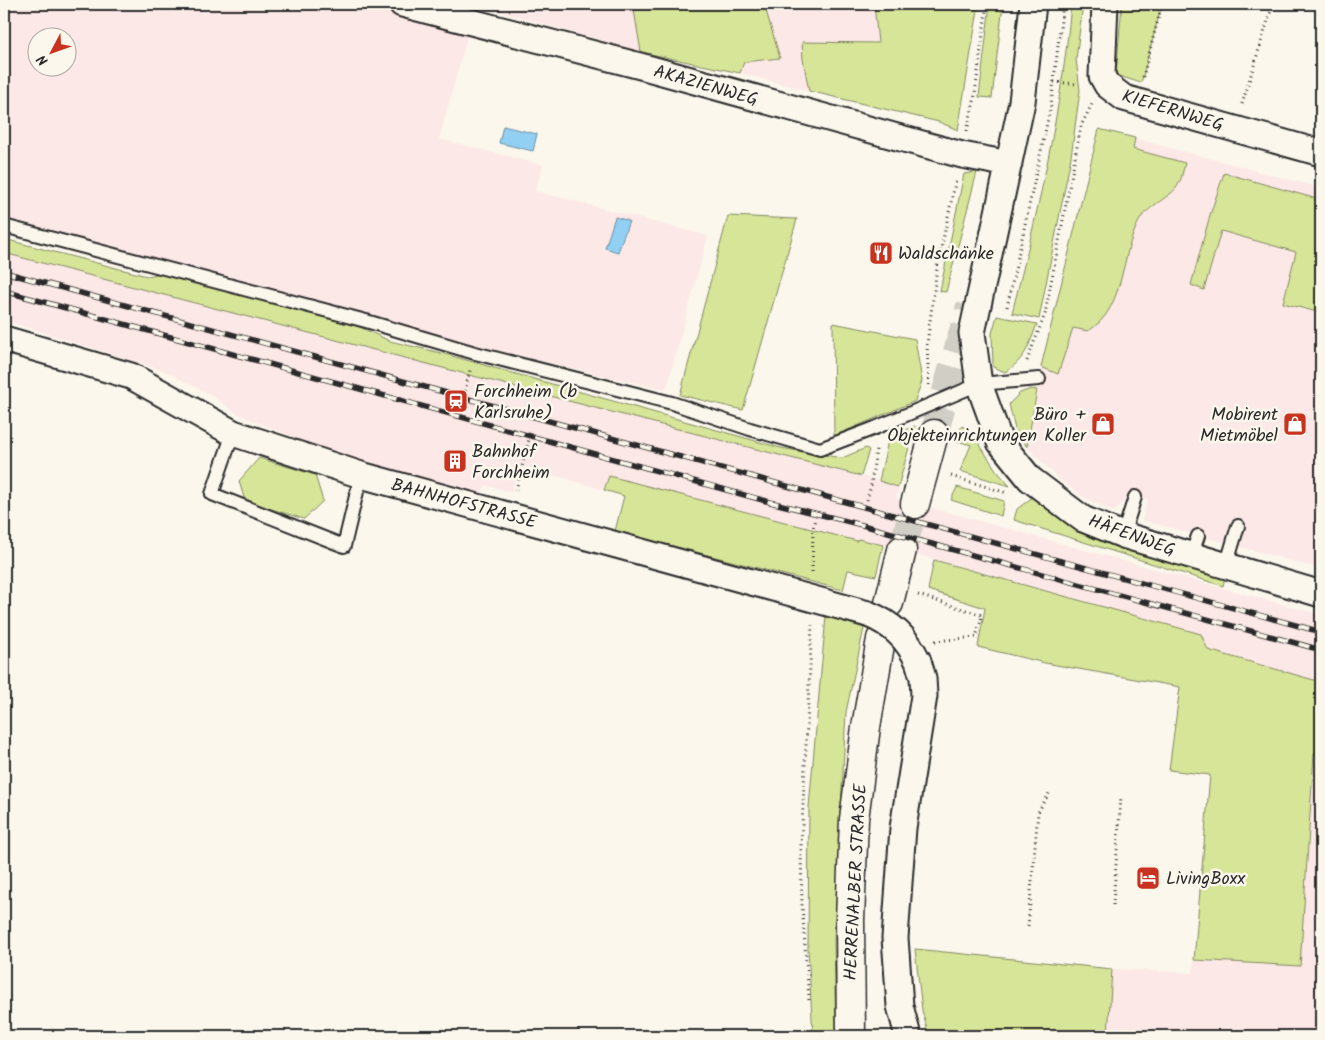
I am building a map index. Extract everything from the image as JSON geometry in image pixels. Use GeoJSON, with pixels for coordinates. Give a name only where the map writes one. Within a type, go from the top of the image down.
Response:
{"type":"FeatureCollection","features":[{"type":"Feature","properties":{"kind":"main road"},"geometry":{"type":"LineString","coordinates":[[915,504],[934,434]]}},
{"type":"Feature","properties":{"kind":"main road"},"geometry":{"type":"LineString","coordinates":[[879,609],[902,550]]}},
{"type":"Feature","properties":{"kind":"main road","name":"HERRENALBER STRASSE"},"geometry":{"type":"LineString","coordinates":[[851,1036],[850,920],[854,819],[866,727],[881,639]]}},
{"type":"Feature","properties":{"kind":"street","name":"AKAZIENWEG"},"geometry":{"type":"LineString","coordinates":[[402,4],[644,67],[962,154],[1009,164]]}},
{"type":"Feature","properties":{"kind":"street"},"geometry":{"type":"LineString","coordinates":[[978,384],[972,333],[1022,102],[1033,4]]}},
{"type":"Feature","properties":{"kind":"street","name":"KIEFERNWEG"},"geometry":{"type":"LineString","coordinates":[[1105,4],[1102,76],[1106,85],[1124,98],[1321,152]]}},
{"type":"Feature","properties":{"kind":"street","name":"BAHNHOFSTRASSE"},"geometry":{"type":"LineString","coordinates":[[4,339],[131,376],[233,433],[362,474],[813,598],[879,609],[886,622],[896,630],[915,656]]}},
{"type":"Feature","properties":{"kind":"street","name":"HÄFENWEG"},"geometry":{"type":"LineString","coordinates":[[978,384],[1000,442],[1030,479],[1083,519],[1124,535],[1194,546],[1226,566],[1321,594]]}},
{"type":"Feature","properties":{"kind":"street"},"geometry":{"type":"LineString","coordinates":[[908,1036],[900,1006],[895,938],[903,828],[924,696],[923,678],[915,656]]}},
{"type":"Feature","properties":{"kind":"lane"},"geometry":{"type":"LineString","coordinates":[[4,226],[672,404],[820,449],[875,428],[978,384],[1039,379]]}},
{"type":"Feature","properties":{"kind":"lane"},"geometry":{"type":"LineString","coordinates":[[233,433],[212,494],[344,546],[362,474]]}},
{"type":"Feature","properties":{"kind":"lane"},"geometry":{"type":"LineString","coordinates":[[1124,535],[1135,497]]}},
{"type":"Feature","properties":{"kind":"lane"},"geometry":{"type":"LineString","coordinates":[[1226,566],[1238,526]]}},
{"type":"Feature","properties":{"kind":"path"},"geometry":{"type":"LineString","coordinates":[[930,404],[927,344],[937,268],[974,102],[987,4]]}},
{"type":"Feature","properties":{"kind":"path"},"geometry":{"type":"LineString","coordinates":[[1136,101],[1162,4]]}},
{"type":"Feature","properties":{"kind":"path"},"geometry":{"type":"LineString","coordinates":[[1234,128],[1273,4]]}},
{"type":"Feature","properties":{"kind":"path"},"geometry":{"type":"LineString","coordinates":[[1020,381],[1044,314],[1081,126],[1106,85]]}},
{"type":"Feature","properties":{"kind":"path"},"geometry":{"type":"LineString","coordinates":[[867,500],[877,441],[875,428]]}},
{"type":"Feature","properties":{"kind":"path"},"geometry":{"type":"LineString","coordinates":[[510,515],[529,439]]}},
{"type":"Feature","properties":{"kind":"path"},"geometry":{"type":"LineString","coordinates":[[950,476],[1012,495]]}},
{"type":"Feature","properties":{"kind":"path"},"geometry":{"type":"LineString","coordinates":[[813,598],[813,529],[815,518]]}},
{"type":"Feature","properties":{"kind":"path"},"geometry":{"type":"LineString","coordinates":[[915,656],[929,641],[976,637],[982,615],[917,595]]}},
{"type":"Feature","properties":{"kind":"path"},"geometry":{"type":"LineString","coordinates":[[809,1000],[802,905],[801,846],[811,641]]}},
{"type":"Feature","properties":{"kind":"path"},"geometry":{"type":"LineString","coordinates":[[1028,926],[1038,812],[1051,790]]}},
{"type":"Feature","properties":{"kind":"path"},"geometry":{"type":"LineString","coordinates":[[1112,905],[1121,797]]}},
{"type":"Feature","properties":{"kind":"shaded area"},"geometry":{"type":"Polygon","coordinates":[[[4,4],[402,4],[471,22],[439,139],[543,165],[535,191],[708,236],[666,390],[366,321],[4,226],[4,4]]]}},
{"type":"Feature","properties":{"kind":"shaded area"},"geometry":{"type":"Polygon","coordinates":[[[473,4],[979,4],[958,130],[939,122],[740,73],[641,52],[473,4]]]}},
{"type":"Feature","properties":{"kind":"shaded area"},"geometry":{"type":"Polygon","coordinates":[[[1099,129],[1321,188],[1321,569],[1142,520],[1148,499],[1128,496],[1114,512],[1085,498],[1059,479],[1027,447],[1051,323],[1099,129]]]}},
{"type":"Feature","properties":{"kind":"shaded area"},"geometry":{"type":"Polygon","coordinates":[[[4,253],[861,476],[899,487],[896,498],[1321,615],[1321,682],[1208,650],[1201,634],[883,545],[876,576],[848,570],[843,590],[615,531],[624,496],[520,465],[511,492],[485,485],[481,498],[442,487],[307,443],[238,414],[211,395],[165,371],[4,320],[4,253]]]}},
{"type":"Feature","properties":{"kind":"shaded area"},"geometry":{"type":"Polygon","coordinates":[[[1321,720],[1321,1036],[1108,1036],[1112,969],[1193,973],[1210,775],[1169,770],[1321,720]]]}},
{"type":"Feature","properties":{"kind":"green space"},"geometry":{"type":"Polygon","coordinates":[[[633,4],[764,4],[780,58],[744,62],[740,73],[641,52],[633,4]]]}},
{"type":"Feature","properties":{"kind":"green space"},"geometry":{"type":"Polygon","coordinates":[[[874,4],[979,4],[958,130],[939,122],[809,91],[802,42],[878,43],[874,4]]]}},
{"type":"Feature","properties":{"kind":"green space"},"geometry":{"type":"Polygon","coordinates":[[[990,4],[1003,4],[992,98],[979,97],[990,4]]]}},
{"type":"Feature","properties":{"kind":"green space"},"geometry":{"type":"Polygon","coordinates":[[[1071,4],[1083,4],[1076,59],[1080,90],[1071,157],[1039,319],[1012,313],[1048,160],[1062,82],[1071,4]]]}},
{"type":"Feature","properties":{"kind":"green space"},"geometry":{"type":"Polygon","coordinates":[[[1122,4],[1162,4],[1141,83],[1116,75],[1122,4]]]}},
{"type":"Feature","properties":{"kind":"green space"},"geometry":{"type":"Polygon","coordinates":[[[1099,129],[1135,138],[1133,149],[1185,163],[1175,189],[1139,221],[1109,310],[1100,322],[1088,331],[1073,328],[1058,374],[1041,367],[1099,129]]]}},
{"type":"Feature","properties":{"kind":"green space"},"geometry":{"type":"Polygon","coordinates":[[[977,172],[946,292],[940,291],[964,174],[977,172]]]}},
{"type":"Feature","properties":{"kind":"green space"},"geometry":{"type":"Polygon","coordinates":[[[1224,173],[1321,200],[1321,313],[1283,303],[1296,252],[1221,231],[1204,290],[1191,285],[1210,215],[1224,173]]]}},
{"type":"Feature","properties":{"kind":"green space"},"geometry":{"type":"Polygon","coordinates":[[[728,216],[797,219],[743,410],[680,395],[728,216]]]}},
{"type":"Feature","properties":{"kind":"green space"},"geometry":{"type":"Polygon","coordinates":[[[4,239],[147,276],[168,272],[338,317],[390,341],[441,353],[781,448],[842,458],[866,448],[869,450],[861,476],[4,253],[4,239]]]}},
{"type":"Feature","properties":{"kind":"green space"},"geometry":{"type":"Polygon","coordinates":[[[997,316],[1037,324],[1022,357],[1005,372],[993,367],[992,333],[997,316]]]}},
{"type":"Feature","properties":{"kind":"green space"},"geometry":{"type":"Polygon","coordinates":[[[833,323],[915,339],[922,381],[915,401],[834,436],[833,323]]]}},
{"type":"Feature","properties":{"kind":"green space"},"geometry":{"type":"Polygon","coordinates":[[[1031,389],[1037,390],[1027,447],[1015,429],[1009,404],[1020,393],[1031,389]]]}},
{"type":"Feature","properties":{"kind":"green space"},"geometry":{"type":"Polygon","coordinates":[[[915,426],[898,487],[879,481],[889,436],[915,426]]]}},
{"type":"Feature","properties":{"kind":"green space"},"geometry":{"type":"Polygon","coordinates":[[[962,426],[971,431],[996,470],[1010,486],[960,471],[971,445],[954,440],[962,426]]]}},
{"type":"Feature","properties":{"kind":"green space"},"geometry":{"type":"Polygon","coordinates":[[[259,458],[315,475],[323,501],[304,519],[245,501],[239,481],[259,458]]]}},
{"type":"Feature","properties":{"kind":"green space"},"geometry":{"type":"Polygon","coordinates":[[[609,476],[857,541],[858,539],[883,545],[876,576],[848,570],[843,590],[615,531],[624,496],[604,490],[609,476]]]}},
{"type":"Feature","properties":{"kind":"green space"},"geometry":{"type":"Polygon","coordinates":[[[957,487],[1004,501],[1001,516],[951,500],[957,487]]]}},
{"type":"Feature","properties":{"kind":"green space"},"geometry":{"type":"Polygon","coordinates":[[[1034,496],[1225,577],[1223,586],[1014,520],[1017,509],[1034,496]]]}},
{"type":"Feature","properties":{"kind":"green space"},"geometry":{"type":"Polygon","coordinates":[[[934,560],[1201,634],[1208,650],[1321,682],[1321,754],[1314,754],[1300,966],[1194,960],[1210,775],[1169,770],[1180,687],[1045,663],[978,647],[985,608],[928,590],[934,560]]]}},
{"type":"Feature","properties":{"kind":"green space"},"geometry":{"type":"Polygon","coordinates":[[[826,616],[864,628],[846,712],[834,942],[836,1036],[813,1036],[808,949],[809,807],[826,616]]]}},
{"type":"Feature","properties":{"kind":"green space"},"geometry":{"type":"Polygon","coordinates":[[[915,949],[1112,969],[1108,1036],[929,1036],[922,1010],[915,949]]]}},
{"type":"Feature","properties":{"kind":"water"},"geometry":{"type":"Polygon","coordinates":[[[503,126],[537,134],[533,151],[499,143],[503,126]]]}},
{"type":"Feature","properties":{"kind":"water"},"geometry":{"type":"Polygon","coordinates":[[[615,217],[629,221],[618,252],[605,248],[615,217]]]}},
{"type":"Feature","properties":{"kind":"tunnel"},"geometry":{"type":"LineString","coordinates":[[934,434],[970,306]]}},
{"type":"Feature","properties":{"kind":"tunnel"},"geometry":{"type":"LineString","coordinates":[[902,550],[915,504]]}},
{"type":"Feature","properties":{"kind":"railway"},"geometry":{"type":"LineString","coordinates":[[4,272],[1321,632]]}},
{"type":"Feature","properties":{"kind":"railway"},"geometry":{"type":"LineString","coordinates":[[4,291],[770,502],[866,526],[1321,650]]}},
{"type":"Feature","properties":{"kind":"place","name":"Waldschänke"},"geometry":{"type":"Point","coordinates":[881,253]}},
{"type":"Feature","properties":{"kind":"place","name":"Forchheim (b Karlsruhe)"},"geometry":{"type":"Point","coordinates":[456,401]}},
{"type":"Feature","properties":{"kind":"place","name":"Büro + Objekteinrichtungen Koller"},"geometry":{"type":"Point","coordinates":[1103,424]}},
{"type":"Feature","properties":{"kind":"place","name":"Mobirent Mietmöbel"},"geometry":{"type":"Point","coordinates":[1295,424]}},
{"type":"Feature","properties":{"kind":"place","name":"Bahnhof Forchheim"},"geometry":{"type":"Point","coordinates":[455,461]}},
{"type":"Feature","properties":{"kind":"place","name":"LivingBoxx"},"geometry":{"type":"Point","coordinates":[1148,878]}}]}
